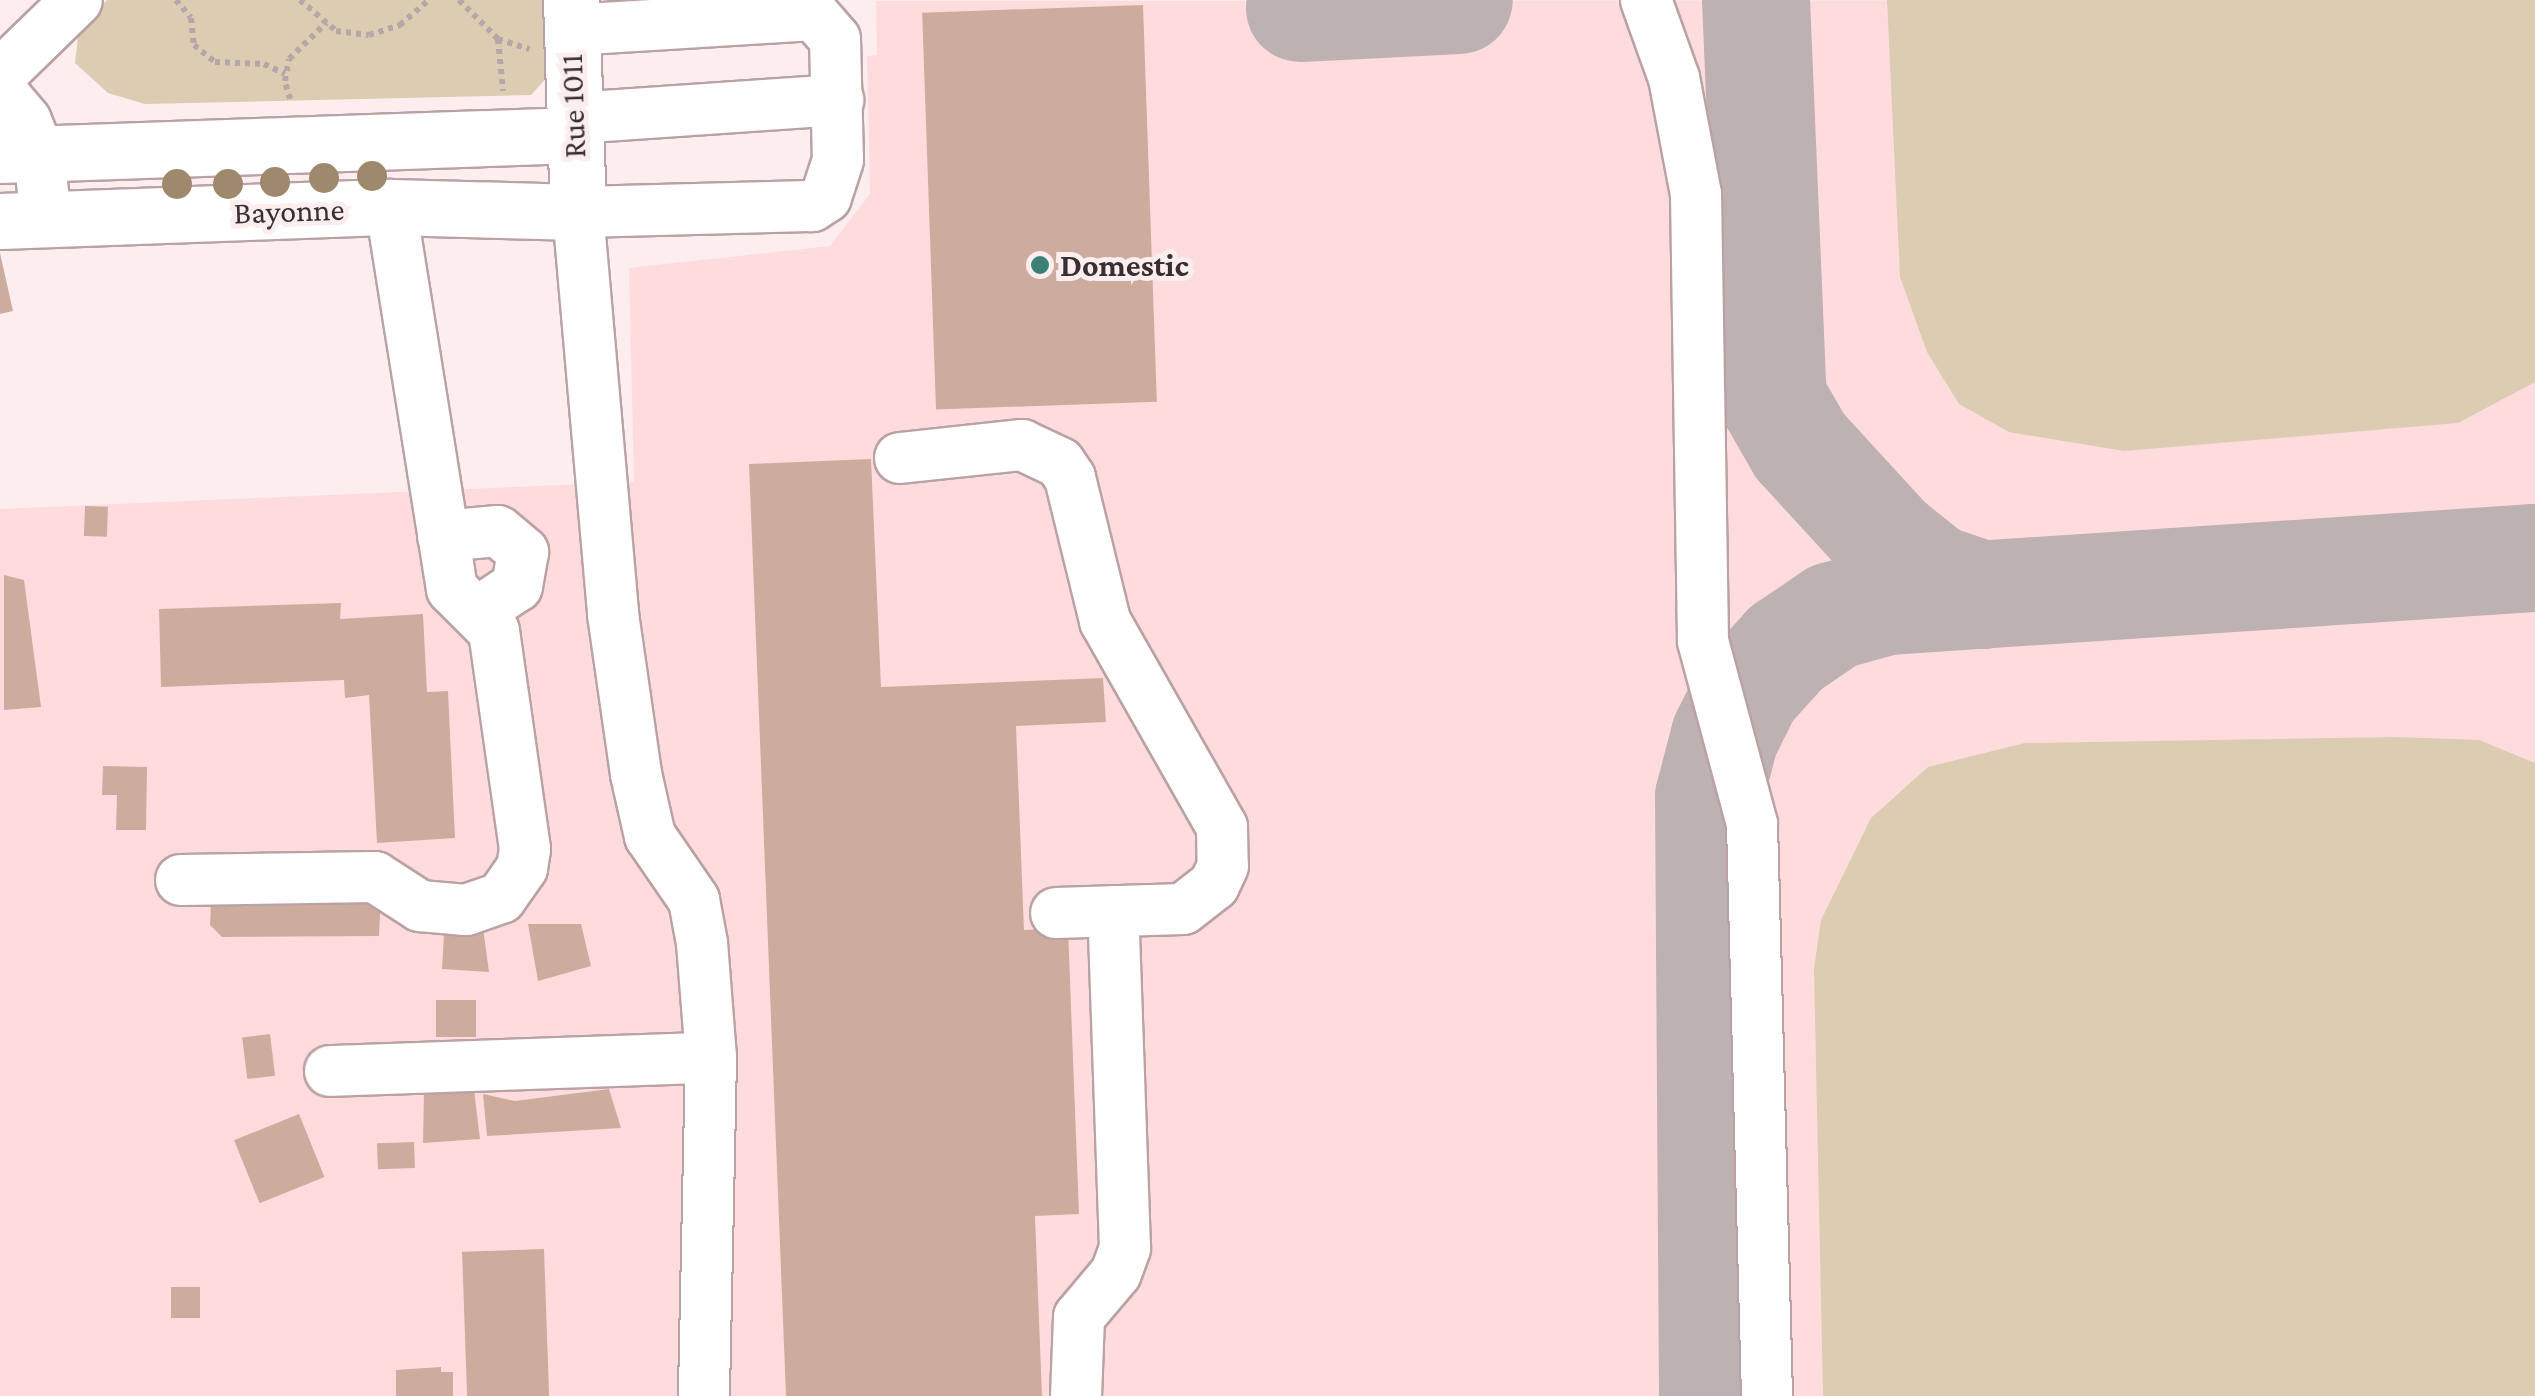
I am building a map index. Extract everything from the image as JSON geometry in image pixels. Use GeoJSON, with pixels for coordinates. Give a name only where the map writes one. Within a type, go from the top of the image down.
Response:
{"type":"FeatureCollection","features":[{"type":"Feature","properties":{"kind":"main road","name":"Rue 1011"},"geometry":{"type":"LineString","coordinates":[[571,25],[578,212]]}},
{"type":"Feature","properties":{"kind":"main road","name":"Bayonne"},"geometry":{"type":"LineString","coordinates":[[20,154],[381,141],[574,126]]}},
{"type":"Feature","properties":{"kind":"main road"},"geometry":{"type":"LineString","coordinates":[[381,141],[391,207]]}},
{"type":"Feature","properties":{"kind":"main road","name":"Bayonne"},"geometry":{"type":"LineString","coordinates":[[23,221],[391,207],[578,212]]}},
{"type":"Feature","properties":{"kind":"street"},"geometry":{"type":"LineString","coordinates":[[0,75],[77,0]]}},
{"type":"Feature","properties":{"kind":"street"},"geometry":{"type":"LineString","coordinates":[[1646,0],[1674,78],[1696,194],[1703,641],[1752,824],[1767,1396]]}},
{"type":"Feature","properties":{"kind":"street"},"geometry":{"type":"LineString","coordinates":[[571,25],[814,15],[835,38],[837,180],[812,206],[578,212],[613,614],[636,774],[650,836],[694,900],[711,1058],[704,1396]]}},
{"type":"Feature","properties":{"kind":"street"},"geometry":{"type":"LineString","coordinates":[[0,90],[26,121],[20,154],[23,221]]}},
{"type":"Feature","properties":{"kind":"street"},"geometry":{"type":"LineString","coordinates":[[574,126],[838,100]]}},
{"type":"Feature","properties":{"kind":"street"},"geometry":{"type":"LineString","coordinates":[[182,880],[375,877],[420,906],[466,910],[500,898],[514,885],[525,849],[494,631],[452,588],[391,207]]}},
{"type":"Feature","properties":{"kind":"street"},"geometry":{"type":"LineString","coordinates":[[900,458],[1022,445],[1049,454],[1070,478],[1106,620],[1222,827],[1225,847],[1218,876],[1200,900],[1182,909],[1056,913]]}},
{"type":"Feature","properties":{"kind":"street"},"geometry":{"type":"LineString","coordinates":[[443,536],[498,531],[523,552],[517,586],[478,612]]}},
{"type":"Feature","properties":{"kind":"street"},"geometry":{"type":"LineString","coordinates":[[1076,1396],[1079,1317],[1116,1273],[1124,1248],[1113,911]]}},
{"type":"Feature","properties":{"kind":"street"},"geometry":{"type":"LineString","coordinates":[[330,1071],[711,1058]]}},
{"type":"Feature","properties":{"kind":"path"},"geometry":{"type":"LineString","coordinates":[[176,0],[191,18],[194,45],[215,62],[264,64],[284,74],[306,144]]}},
{"type":"Feature","properties":{"kind":"path"},"geometry":{"type":"LineString","coordinates":[[300,0],[326,23],[352,35],[385,32],[429,0]]}},
{"type":"Feature","properties":{"kind":"path"},"geometry":{"type":"LineString","coordinates":[[458,0],[507,44],[538,50],[571,25]]}},
{"type":"Feature","properties":{"kind":"path"},"geometry":{"type":"LineString","coordinates":[[284,74],[302,42],[326,23]]}},
{"type":"Feature","properties":{"kind":"shaded area"},"geometry":{"type":"Polygon","coordinates":[[[107,0],[545,0],[549,75],[531,95],[145,104],[108,93],[75,63],[79,29],[107,0]]]}},
{"type":"Feature","properties":{"kind":"shaded area"},"geometry":{"type":"Polygon","coordinates":[[[1887,0],[2535,0],[2535,382],[2458,423],[2124,451],[2009,432],[1959,404],[1927,352],[1900,277],[1887,0]]]}},
{"type":"Feature","properties":{"kind":"shaded area"},"geometry":{"type":"Polygon","coordinates":[[[2535,0],[2535,1396],[0,1396],[0,509],[634,482],[629,268],[830,246],[870,194],[867,56],[877,55],[876,1],[2535,0]]]}},
{"type":"Feature","properties":{"kind":"shaded area"},"geometry":{"type":"Polygon","coordinates":[[[2397,737],[2479,740],[2535,763],[2535,1396],[1823,1396],[1814,969],[1821,920],[1871,818],[1928,767],[2025,743],[2397,737]]]}},
{"type":"Feature","properties":{"kind":"building","name":"Domestic"},"geometry":{"type":"Polygon","coordinates":[[[1143,5],[1157,402],[936,409],[922,13],[1143,5]]]}},
{"type":"Feature","properties":{"kind":"building"},"geometry":{"type":"Polygon","coordinates":[[[0,253],[13,311],[0,314],[0,253]]]}},
{"type":"Feature","properties":{"kind":"building"},"geometry":{"type":"Polygon","coordinates":[[[871,459],[881,687],[1103,678],[1106,722],[1016,726],[1024,930],[1068,928],[1079,1214],[1035,1216],[1042,1396],[786,1396],[749,464],[871,459]]]}},
{"type":"Feature","properties":{"kind":"building"},"geometry":{"type":"Polygon","coordinates":[[[85,506],[108,507],[107,537],[84,536],[85,506]]]}},
{"type":"Feature","properties":{"kind":"building"},"geometry":{"type":"Polygon","coordinates":[[[4,575],[24,580],[41,707],[4,710],[4,575]]]}},
{"type":"Feature","properties":{"kind":"building"},"geometry":{"type":"Polygon","coordinates":[[[341,603],[340,619],[423,614],[427,692],[448,691],[455,838],[377,843],[369,695],[345,698],[344,680],[161,687],[159,609],[341,603]]]}},
{"type":"Feature","properties":{"kind":"building"},"geometry":{"type":"Polygon","coordinates":[[[103,766],[147,767],[146,830],[116,830],[117,795],[102,795],[103,766]]]}},
{"type":"Feature","properties":{"kind":"building"},"geometry":{"type":"Polygon","coordinates":[[[381,895],[379,936],[222,937],[210,925],[211,902],[381,895]]]}},
{"type":"Feature","properties":{"kind":"building"},"geometry":{"type":"Polygon","coordinates":[[[528,924],[581,924],[591,966],[538,981],[528,924]]]}},
{"type":"Feature","properties":{"kind":"building"},"geometry":{"type":"Polygon","coordinates":[[[483,928],[489,972],[442,969],[444,933],[483,928]]]}},
{"type":"Feature","properties":{"kind":"building"},"geometry":{"type":"Polygon","coordinates":[[[436,1000],[476,1000],[476,1037],[436,1037],[436,1000]]]}},
{"type":"Feature","properties":{"kind":"building"},"geometry":{"type":"Polygon","coordinates":[[[270,1034],[275,1076],[247,1079],[242,1037],[270,1034]]]}},
{"type":"Feature","properties":{"kind":"building"},"geometry":{"type":"Polygon","coordinates":[[[424,1089],[474,1090],[480,1139],[423,1143],[424,1089]]]}},
{"type":"Feature","properties":{"kind":"building"},"geometry":{"type":"Polygon","coordinates":[[[609,1089],[621,1128],[487,1136],[483,1094],[515,1101],[609,1089]]]}},
{"type":"Feature","properties":{"kind":"building"},"geometry":{"type":"Polygon","coordinates":[[[299,1114],[324,1177],[260,1203],[234,1140],[299,1114]]]}},
{"type":"Feature","properties":{"kind":"building"},"geometry":{"type":"Polygon","coordinates":[[[414,1142],[415,1168],[378,1169],[377,1143],[414,1142]]]}},
{"type":"Feature","properties":{"kind":"building"},"geometry":{"type":"Polygon","coordinates":[[[544,1249],[549,1396],[467,1396],[462,1252],[544,1249]]]}},
{"type":"Feature","properties":{"kind":"building"},"geometry":{"type":"Polygon","coordinates":[[[171,1287],[200,1287],[200,1318],[171,1318],[171,1287]]]}},
{"type":"Feature","properties":{"kind":"building"},"geometry":{"type":"Polygon","coordinates":[[[441,1367],[441,1372],[453,1372],[453,1396],[396,1396],[396,1370],[441,1367]]]}},
{"type":"Feature","properties":{"kind":"taxiway"},"geometry":{"type":"LineString","coordinates":[[1300,8],[1459,0]]}},
{"type":"Feature","properties":{"kind":"taxiway"},"geometry":{"type":"LineString","coordinates":[[1756,0],[1773,399],[1800,446],[1888,542],[1933,578],[1983,595]]}},
{"type":"Feature","properties":{"kind":"taxiway"},"geometry":{"type":"LineString","coordinates":[[1713,1396],[1709,797],[1725,736],[1748,690],[1786,648],[1833,616],[1887,601],[2535,558]]}},
{"type":"Feature","properties":{"kind":"place","name":"Domestic"},"geometry":{"type":"Point","coordinates":[1040,265]}}]}
